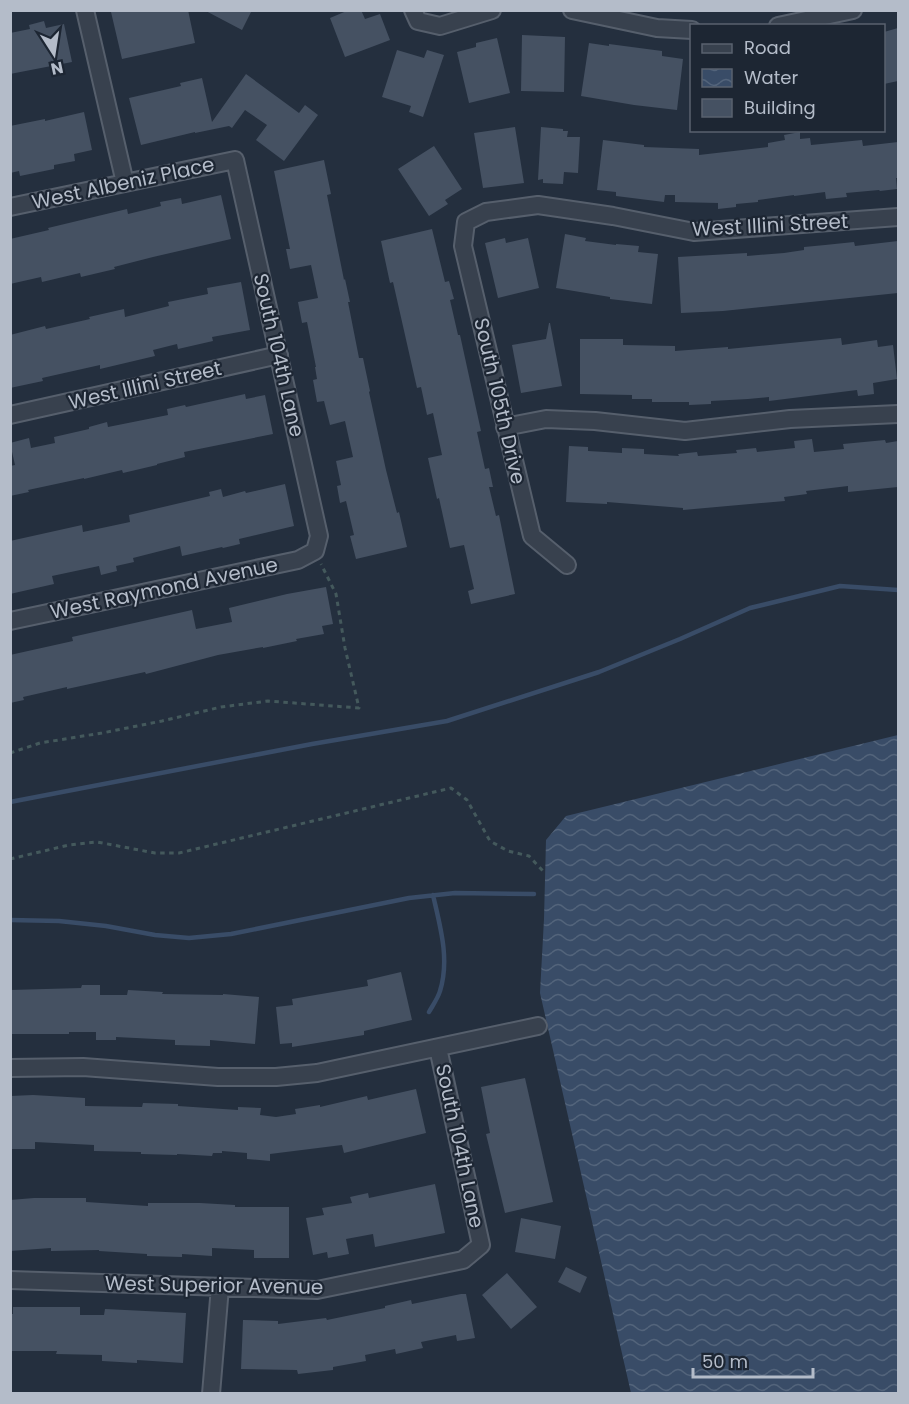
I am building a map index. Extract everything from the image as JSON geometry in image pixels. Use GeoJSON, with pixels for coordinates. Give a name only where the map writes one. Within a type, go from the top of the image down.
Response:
{"type":"FeatureCollection","features":[{"type":"Feature","properties":{"kind":"street"},"geometry":{"type":"LineString","coordinates":[[85,10],[125,183]]}},
{"type":"Feature","properties":{"kind":"street"},"geometry":{"type":"LineString","coordinates":[[415,16],[440,26],[492,10]]}},
{"type":"Feature","properties":{"kind":"street"},"geometry":{"type":"LineString","coordinates":[[572,10],[657,28],[690,30]]}},
{"type":"Feature","properties":{"kind":"street"},"geometry":{"type":"LineString","coordinates":[[787,24],[853,10]]}},
{"type":"Feature","properties":{"kind":"street","name":"West Albeniz Place"},"geometry":{"type":"LineString","coordinates":[[10,207],[235,159]]}},
{"type":"Feature","properties":{"kind":"street","name":"South 104th Lane"},"geometry":{"type":"LineString","coordinates":[[235,159],[319,536],[315,551]]}},
{"type":"Feature","properties":{"kind":"street","name":"West Illini Street"},"geometry":{"type":"LineString","coordinates":[[466,222],[486,212],[538,205],[613,216],[694,232],[898,217]]}},
{"type":"Feature","properties":{"kind":"street","name":"South 105th Drive"},"geometry":{"type":"LineString","coordinates":[[466,222],[463,246],[532,536],[567,566]]}},
{"type":"Feature","properties":{"kind":"street","name":"West Illini Street"},"geometry":{"type":"LineString","coordinates":[[10,416],[279,355]]}},
{"type":"Feature","properties":{"kind":"street"},"geometry":{"type":"LineString","coordinates":[[506,427],[546,419],[595,421],[685,431],[790,419],[898,414]]}},
{"type":"Feature","properties":{"kind":"street","name":"West Raymond Avenue"},"geometry":{"type":"LineString","coordinates":[[10,621],[298,560],[315,551]]}},
{"type":"Feature","properties":{"kind":"street"},"geometry":{"type":"LineString","coordinates":[[10,1068],[83,1067],[218,1077],[276,1077],[317,1073],[538,1026]]}},
{"type":"Feature","properties":{"kind":"street","name":"South 104th Lane"},"geometry":{"type":"LineString","coordinates":[[438,1048],[481,1245]]}},
{"type":"Feature","properties":{"kind":"street","name":"West Superior Avenue"},"geometry":{"type":"LineString","coordinates":[[10,1280],[317,1290],[464,1260],[481,1245]]}},
{"type":"Feature","properties":{"kind":"street"},"geometry":{"type":"LineString","coordinates":[[211,1394],[220,1287]]}},
{"type":"Feature","properties":{"kind":"path"},"geometry":{"type":"LineString","coordinates":[[10,753],[40,743],[162,721],[221,706],[268,700],[359,708],[345,648],[336,594],[315,551]]}},
{"type":"Feature","properties":{"kind":"path"},"geometry":{"type":"LineString","coordinates":[[10,859],[69,844],[98,842],[155,853],[179,853],[451,788],[467,800],[490,841],[508,851],[529,856],[543,871]]}},
{"type":"Feature","properties":{"kind":"water"},"geometry":{"type":"Polygon","coordinates":[[[898,735],[898,1393],[631,1393],[540,993],[546,840],[566,816],[898,735]]]}},
{"type":"Feature","properties":{"kind":"building"},"geometry":{"type":"Polygon","coordinates":[[[118,10],[188,10],[195,43],[122,59],[111,12],[118,10]]]}},
{"type":"Feature","properties":{"kind":"building"},"geometry":{"type":"Polygon","coordinates":[[[204,10],[252,10],[242,30],[204,10]]]}},
{"type":"Feature","properties":{"kind":"building"},"geometry":{"type":"Polygon","coordinates":[[[349,10],[361,10],[365,19],[380,14],[390,40],[345,57],[330,18],[349,10]]]}},
{"type":"Feature","properties":{"kind":"building"},"geometry":{"type":"Polygon","coordinates":[[[44,21],[46,28],[64,24],[72,62],[10,74],[10,33],[30,29],[29,25],[44,21]]]}},
{"type":"Feature","properties":{"kind":"building"},"geometry":{"type":"Polygon","coordinates":[[[898,28],[898,81],[885,84],[885,32],[898,28]]]}},
{"type":"Feature","properties":{"kind":"building"},"geometry":{"type":"Polygon","coordinates":[[[522,35],[565,37],[564,92],[521,91],[522,35]]]}},
{"type":"Feature","properties":{"kind":"building"},"geometry":{"type":"Polygon","coordinates":[[[497,38],[510,93],[469,103],[457,52],[476,47],[476,43],[497,38]]]}},
{"type":"Feature","properties":{"kind":"building"},"geometry":{"type":"Polygon","coordinates":[[[589,43],[662,51],[662,56],[683,59],[677,110],[581,96],[589,43]]]}},
{"type":"Feature","properties":{"kind":"building"},"geometry":{"type":"Polygon","coordinates":[[[397,50],[424,58],[427,50],[444,55],[423,117],[409,112],[411,106],[382,97],[397,50]]]}},
{"type":"Feature","properties":{"kind":"building"},"geometry":{"type":"Polygon","coordinates":[[[246,74],[299,113],[305,105],[318,115],[284,161],[256,140],[267,125],[245,110],[232,128],[229,126],[195,132],[141,145],[129,98],[181,86],[180,83],[202,78],[212,122],[246,74]]]}},
{"type":"Feature","properties":{"kind":"building"},"geometry":{"type":"Polygon","coordinates":[[[84,112],[92,150],[74,154],[75,161],[54,165],[54,169],[20,176],[19,171],[10,173],[10,126],[84,112]]]}},
{"type":"Feature","properties":{"kind":"building"},"geometry":{"type":"Polygon","coordinates":[[[515,127],[524,183],[483,188],[474,133],[515,127]]]}},
{"type":"Feature","properties":{"kind":"building"},"geometry":{"type":"Polygon","coordinates":[[[541,127],[563,129],[563,131],[568,131],[567,137],[580,137],[578,173],[564,172],[563,184],[543,183],[543,179],[538,180],[541,127]]]}},
{"type":"Feature","properties":{"kind":"building"},"geometry":{"type":"Polygon","coordinates":[[[800,132],[800,139],[810,138],[811,145],[862,140],[863,146],[898,142],[897,189],[846,193],[847,197],[826,199],[825,192],[794,195],[718,209],[718,203],[675,202],[675,195],[665,195],[664,202],[616,196],[616,192],[597,190],[603,140],[644,145],[644,147],[699,149],[699,155],[768,147],[768,143],[785,140],[784,135],[800,132]]]}},
{"type":"Feature","properties":{"kind":"building"},"geometry":{"type":"Polygon","coordinates":[[[434,146],[462,189],[445,200],[448,204],[429,216],[398,169],[434,146]]]}},
{"type":"Feature","properties":{"kind":"building"},"geometry":{"type":"Polygon","coordinates":[[[324,160],[331,194],[327,195],[350,302],[348,302],[359,358],[363,358],[386,470],[407,547],[356,559],[350,536],[354,535],[346,501],[340,503],[337,486],[341,485],[336,461],[353,457],[345,421],[330,425],[324,401],[317,402],[313,380],[317,379],[316,367],[307,322],[302,323],[298,302],[318,298],[311,265],[290,269],[286,249],[290,249],[274,171],[324,160]]]}},
{"type":"Feature","properties":{"kind":"building"},"geometry":{"type":"Polygon","coordinates":[[[221,195],[231,239],[81,277],[80,273],[42,282],[41,277],[10,284],[10,239],[127,209],[128,214],[161,206],[160,202],[181,198],[182,204],[221,195]]]}},
{"type":"Feature","properties":{"kind":"building"},"geometry":{"type":"Polygon","coordinates":[[[432,229],[445,282],[449,281],[454,299],[450,300],[481,431],[477,432],[485,469],[489,468],[493,487],[489,487],[496,516],[499,515],[515,594],[471,604],[468,591],[474,589],[464,545],[450,548],[428,458],[442,455],[433,413],[427,415],[421,387],[417,388],[393,282],[390,283],[381,241],[432,229]]]}},
{"type":"Feature","properties":{"kind":"building"},"geometry":{"type":"Polygon","coordinates":[[[565,234],[586,238],[585,241],[639,246],[638,252],[658,254],[652,304],[610,299],[610,297],[556,288],[565,234]]]}},
{"type":"Feature","properties":{"kind":"building"},"geometry":{"type":"Polygon","coordinates":[[[505,238],[506,243],[528,238],[539,288],[498,298],[485,243],[505,238]]]}},
{"type":"Feature","properties":{"kind":"building"},"geometry":{"type":"Polygon","coordinates":[[[898,241],[898,293],[723,311],[681,313],[678,257],[747,253],[747,256],[784,253],[804,250],[804,247],[854,242],[855,246],[898,241]]]}},
{"type":"Feature","properties":{"kind":"building"},"geometry":{"type":"Polygon","coordinates":[[[241,282],[250,330],[212,337],[213,341],[178,349],[177,344],[153,350],[155,356],[100,369],[100,365],[10,388],[10,335],[45,326],[46,329],[90,319],[89,317],[124,309],[125,317],[169,306],[168,302],[208,294],[207,288],[241,282]]]}},
{"type":"Feature","properties":{"kind":"building"},"geometry":{"type":"Polygon","coordinates":[[[549,323],[562,386],[521,393],[512,345],[546,339],[549,323]]]}},
{"type":"Feature","properties":{"kind":"building"},"geometry":{"type":"Polygon","coordinates":[[[841,338],[842,345],[877,340],[878,347],[893,345],[897,379],[873,383],[874,394],[858,396],[857,390],[769,401],[769,397],[711,401],[711,404],[652,402],[652,399],[632,399],[632,395],[580,394],[580,339],[623,339],[623,345],[675,346],[675,351],[728,347],[728,349],[841,338]]]}},
{"type":"Feature","properties":{"kind":"building"},"geometry":{"type":"Polygon","coordinates":[[[245,394],[246,399],[265,395],[273,434],[184,452],[185,457],[157,465],[123,473],[122,470],[84,478],[10,496],[10,466],[15,465],[10,443],[29,438],[31,448],[55,443],[54,437],[89,429],[89,427],[107,422],[108,427],[168,415],[167,409],[245,394]]]}},
{"type":"Feature","properties":{"kind":"building"},"geometry":{"type":"Polygon","coordinates":[[[812,439],[814,452],[844,449],[843,444],[898,441],[898,487],[848,492],[848,486],[806,491],[807,494],[784,497],[785,501],[683,510],[683,508],[607,502],[607,504],[566,502],[569,446],[588,447],[588,451],[622,453],[622,448],[644,449],[644,454],[679,456],[678,454],[697,452],[698,456],[737,453],[736,450],[756,448],[757,452],[795,448],[794,441],[812,439]]]}},
{"type":"Feature","properties":{"kind":"building"},"geometry":{"type":"Polygon","coordinates":[[[285,484],[294,526],[239,539],[240,544],[182,556],[180,546],[133,558],[134,562],[116,566],[117,571],[101,575],[99,566],[52,576],[54,584],[10,594],[10,541],[82,525],[83,532],[130,522],[129,515],[210,496],[209,492],[221,489],[223,497],[285,484]]]}},
{"type":"Feature","properties":{"kind":"building"},"geometry":{"type":"Polygon","coordinates":[[[326,587],[333,624],[322,626],[324,634],[263,648],[218,655],[146,674],[145,672],[67,689],[67,687],[23,697],[24,700],[10,703],[10,655],[73,641],[72,637],[192,610],[196,629],[232,622],[229,608],[326,587]]]}},
{"type":"Feature","properties":{"kind":"building"},"geometry":{"type":"Polygon","coordinates":[[[401,972],[412,1020],[364,1031],[364,1035],[292,1047],[292,1043],[280,1044],[276,1007],[293,1005],[292,999],[368,986],[367,980],[401,972]]]}},
{"type":"Feature","properties":{"kind":"building"},"geometry":{"type":"Polygon","coordinates":[[[82,985],[100,985],[100,995],[127,995],[128,990],[163,992],[162,994],[223,994],[259,997],[255,1044],[210,1040],[210,1046],[175,1045],[175,1040],[116,1037],[116,1040],[96,1040],[96,1032],[10,1034],[10,990],[81,988],[82,985]]]}},
{"type":"Feature","properties":{"kind":"building"},"geometry":{"type":"Polygon","coordinates":[[[525,1078],[553,1202],[505,1213],[486,1134],[490,1133],[481,1087],[525,1078]]]}},
{"type":"Feature","properties":{"kind":"building"},"geometry":{"type":"Polygon","coordinates":[[[416,1089],[426,1133],[344,1153],[342,1145],[270,1154],[270,1161],[247,1159],[247,1153],[222,1151],[222,1153],[213,1153],[212,1156],[141,1154],[141,1152],[94,1151],[94,1145],[35,1142],[35,1149],[10,1149],[10,1096],[85,1098],[85,1106],[142,1107],[143,1103],[238,1110],[238,1107],[261,1108],[260,1115],[276,1117],[296,1114],[295,1109],[320,1105],[320,1107],[367,1096],[368,1100],[416,1089]]]}},
{"type":"Feature","properties":{"kind":"building"},"geometry":{"type":"Polygon","coordinates":[[[435,1184],[445,1233],[375,1247],[373,1234],[346,1239],[349,1254],[328,1258],[327,1252],[313,1255],[306,1218],[324,1215],[322,1208],[352,1203],[350,1197],[368,1193],[369,1198],[435,1184]]]}},
{"type":"Feature","properties":{"kind":"building"},"geometry":{"type":"Polygon","coordinates":[[[86,1198],[86,1202],[148,1206],[148,1203],[200,1203],[235,1205],[235,1207],[289,1207],[289,1258],[254,1258],[254,1250],[212,1248],[212,1256],[182,1254],[182,1257],[147,1256],[147,1254],[99,1250],[51,1251],[51,1248],[10,1251],[10,1200],[86,1198]]]}},
{"type":"Feature","properties":{"kind":"building"},"geometry":{"type":"Polygon","coordinates":[[[521,1218],[561,1226],[555,1259],[515,1252],[521,1218]]]}},
{"type":"Feature","properties":{"kind":"building"},"geometry":{"type":"Polygon","coordinates":[[[566,1267],[587,1277],[580,1293],[558,1282],[566,1267]]]}},
{"type":"Feature","properties":{"kind":"building"},"geometry":{"type":"Polygon","coordinates":[[[507,1273],[537,1307],[511,1329],[482,1295],[507,1273]]]}},
{"type":"Feature","properties":{"kind":"building"},"geometry":{"type":"Polygon","coordinates":[[[466,1294],[475,1338],[457,1341],[456,1335],[421,1342],[423,1348],[396,1354],[395,1349],[365,1355],[366,1361],[333,1367],[333,1370],[298,1374],[297,1370],[241,1369],[243,1320],[278,1321],[278,1324],[326,1318],[327,1320],[411,1300],[412,1304],[466,1294]]]}},
{"type":"Feature","properties":{"kind":"building"},"geometry":{"type":"Polygon","coordinates":[[[13,1307],[80,1307],[80,1315],[104,1315],[105,1309],[186,1313],[183,1363],[137,1360],[137,1363],[102,1361],[102,1355],[56,1354],[57,1351],[10,1351],[10,1314],[13,1314],[13,1307]]]}},
{"type":"Feature","properties":{"kind":"waterway"},"geometry":{"type":"LineString","coordinates":[[10,802],[312,744],[447,721],[599,672],[750,608],[840,586],[898,590]]}},
{"type":"Feature","properties":{"kind":"waterway"},"geometry":{"type":"LineString","coordinates":[[10,920],[59,921],[189,938],[231,934],[409,898],[455,893],[534,894]]}},
{"type":"Feature","properties":{"kind":"waterway"},"geometry":{"type":"LineString","coordinates":[[429,1012],[440,991],[444,967],[443,943],[433,895]]}}]}
